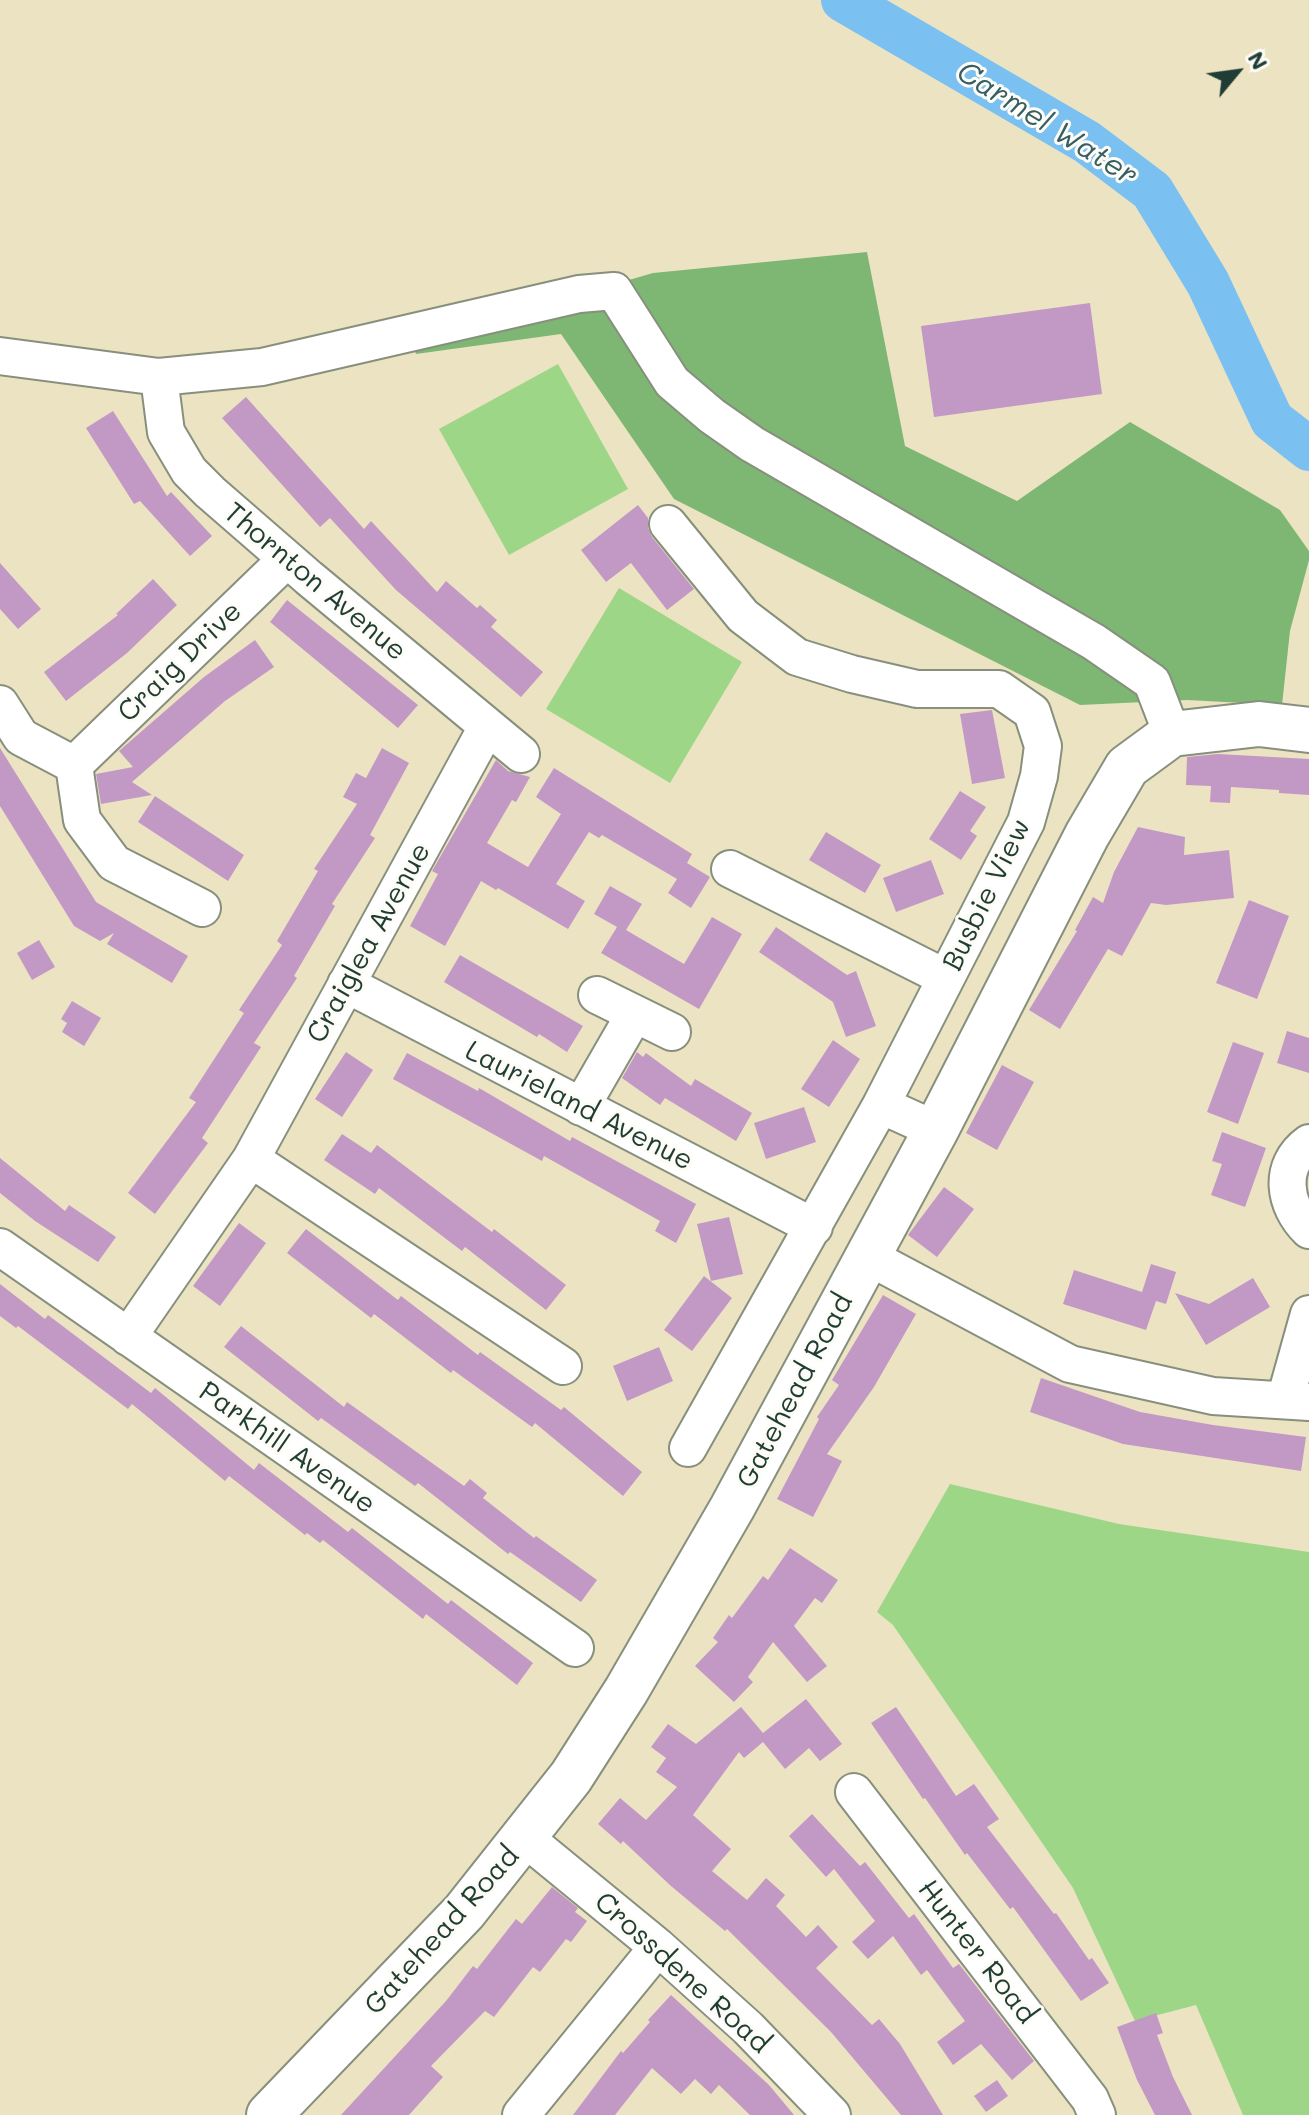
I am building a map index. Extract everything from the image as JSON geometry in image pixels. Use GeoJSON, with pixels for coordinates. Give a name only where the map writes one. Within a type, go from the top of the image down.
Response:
{"type":"FeatureCollection","features":[{"type":"Feature","properties":{"kind":"main road","name":"Gatehead Road"},"geometry":{"type":"LineString","coordinates":[[269,2115],[464,1912],[571,1777],[732,1508],[936,1130],[1087,835],[1127,767],[1172,734],[1259,724],[1309,730]]}},
{"type":"Feature","properties":{"kind":"street"},"geometry":{"type":"LineString","coordinates":[[0,356],[159,377],[262,367],[579,294],[614,291],[672,382],[712,416],[752,444],[1094,642],[1152,682],[1172,734]]}},
{"type":"Feature","properties":{"kind":"street","name":"Thornton Avenue"},"geometry":{"type":"LineString","coordinates":[[159,377],[166,432],[189,471],[287,559],[521,754]]}},
{"type":"Feature","properties":{"kind":"street","name":"Busbie View"},"geometry":{"type":"LineString","coordinates":[[668,524],[743,616],[797,657],[917,689],[999,689],[1032,712],[1043,746],[1039,776],[1026,822],[881,1105],[688,1448]]}},
{"type":"Feature","properties":{"kind":"street","name":"Craig Drive"},"geometry":{"type":"LineString","coordinates":[[74,765],[287,559]]}},
{"type":"Feature","properties":{"kind":"street"},"geometry":{"type":"LineString","coordinates":[[0,704],[21,737],[74,765],[82,820],[114,863],[202,908]]}},
{"type":"Feature","properties":{"kind":"street","name":"Craiglea Avenue"},"geometry":{"type":"LineString","coordinates":[[128,1337],[251,1159],[487,727]]}},
{"type":"Feature","properties":{"kind":"street"},"geometry":{"type":"LineString","coordinates":[[730,869],[946,978]]}},
{"type":"Feature","properties":{"kind":"street","name":"Laurieland Avenue"},"geometry":{"type":"LineString","coordinates":[[346,984],[814,1227]]}},
{"type":"Feature","properties":{"kind":"street"},"geometry":{"type":"LineString","coordinates":[[597,995],[672,1032]]}},
{"type":"Feature","properties":{"kind":"street"},"geometry":{"type":"LineString","coordinates":[[581,1107],[634,1015]]}},
{"type":"Feature","properties":{"kind":"street"},"geometry":{"type":"LineString","coordinates":[[881,1105],[936,1130]]}},
{"type":"Feature","properties":{"kind":"street"},"geometry":{"type":"LineString","coordinates":[[1309,1143],[1292,1163],[1287,1190],[1292,1209],[1309,1230]]}},
{"type":"Feature","properties":{"kind":"street"},"geometry":{"type":"LineString","coordinates":[[251,1159],[563,1366]]}},
{"type":"Feature","properties":{"kind":"street","name":"Parkhill Avenue"},"geometry":{"type":"LineString","coordinates":[[0,1247],[575,1648]]}},
{"type":"Feature","properties":{"kind":"street"},"geometry":{"type":"LineString","coordinates":[[867,1256],[1070,1364],[1213,1396],[1297,1401],[1309,1314]]}},
{"type":"Feature","properties":{"kind":"street","name":"Hunter Road"},"geometry":{"type":"LineString","coordinates":[[854,1792],[1090,2099],[1097,2115]]}},
{"type":"Feature","properties":{"kind":"street","name":"Crossdene Road"},"geometry":{"type":"LineString","coordinates":[[525,1838],[658,1947],[748,2028],[832,2115]]}},
{"type":"Feature","properties":{"kind":"street"},"geometry":{"type":"LineString","coordinates":[[521,2115],[658,1947]]}},
{"type":"Feature","properties":{"kind":"green space"},"geometry":{"type":"Polygon","coordinates":[[[867,252],[905,446],[1017,501],[1130,422],[1280,510],[1309,551],[1290,631],[1282,705],[1187,700],[1080,705],[674,499],[561,334],[416,354],[412,343],[653,273],[867,252]]]}},
{"type":"Feature","properties":{"kind":"green space"},"geometry":{"type":"Polygon","coordinates":[[[558,364],[628,489],[509,555],[439,429],[558,364]]]}},
{"type":"Feature","properties":{"kind":"green space"},"geometry":{"type":"Polygon","coordinates":[[[619,588],[742,662],[670,783],[546,709],[619,588]]]}},
{"type":"Feature","properties":{"kind":"green space"},"geometry":{"type":"Polygon","coordinates":[[[950,1484],[1119,1524],[1309,1552],[1309,2115],[1243,2115],[1196,2005],[1135,2021],[1073,1888],[893,1625],[877,1612],[950,1484]]]}},
{"type":"Feature","properties":{"kind":"building"},"geometry":{"type":"Polygon","coordinates":[[[1090,303],[1102,394],[934,417],[921,326],[1090,303]]]}},
{"type":"Feature","properties":{"kind":"building"},"geometry":{"type":"Polygon","coordinates":[[[246,397],[364,529],[371,521],[437,592],[446,581],[477,608],[480,605],[497,620],[491,627],[543,672],[521,697],[396,590],[330,518],[320,527],[222,418],[246,397]]]}},
{"type":"Feature","properties":{"kind":"building"},"geometry":{"type":"Polygon","coordinates":[[[113,411],[167,496],[171,492],[212,536],[190,556],[140,501],[134,504],[86,428],[113,411]]]}},
{"type":"Feature","properties":{"kind":"building"},"geometry":{"type":"Polygon","coordinates":[[[638,505],[648,518],[652,537],[694,589],[667,610],[631,563],[606,582],[581,550],[638,505]]]}},
{"type":"Feature","properties":{"kind":"building"},"geometry":{"type":"Polygon","coordinates":[[[0,563],[41,609],[18,629],[0,609],[0,563]]]}},
{"type":"Feature","properties":{"kind":"building"},"geometry":{"type":"Polygon","coordinates":[[[153,579],[177,605],[127,653],[66,701],[44,672],[118,615],[153,579]]]}},
{"type":"Feature","properties":{"kind":"building"},"geometry":{"type":"Polygon","coordinates":[[[287,600],[418,705],[398,728],[270,622],[287,600]]]}},
{"type":"Feature","properties":{"kind":"building"},"geometry":{"type":"Polygon","coordinates":[[[255,640],[274,667],[225,701],[132,782],[152,795],[101,804],[96,774],[133,767],[119,751],[204,677],[255,640]]]}},
{"type":"Feature","properties":{"kind":"building"},"geometry":{"type":"Polygon","coordinates":[[[992,710],[1005,778],[972,784],[960,714],[992,710]]]}},
{"type":"Feature","properties":{"kind":"building"},"geometry":{"type":"Polygon","coordinates":[[[0,748],[96,902],[188,956],[172,983],[107,944],[114,933],[100,941],[74,926],[0,806],[0,748]]]}},
{"type":"Feature","properties":{"kind":"building"},"geometry":{"type":"Polygon","coordinates":[[[382,748],[409,763],[370,835],[375,838],[332,904],[335,906],[294,976],[297,978],[254,1043],[261,1047],[202,1138],[208,1143],[155,1214],[128,1193],[196,1102],[189,1098],[244,1013],[239,1010],[282,945],[277,941],[318,871],[314,869],[357,804],[343,797],[356,773],[366,778],[382,748]]]}},
{"type":"Feature","properties":{"kind":"building"},"geometry":{"type":"Polygon","coordinates":[[[1218,754],[1309,759],[1309,795],[1231,787],[1230,803],[1210,802],[1211,786],[1186,785],[1187,757],[1218,754]]]}},
{"type":"Feature","properties":{"kind":"building"},"geometry":{"type":"Polygon","coordinates":[[[496,760],[508,771],[530,777],[516,802],[512,800],[487,843],[528,867],[561,814],[536,797],[554,768],[692,854],[687,863],[710,877],[691,908],[668,893],[677,879],[602,835],[599,838],[589,832],[556,884],[585,901],[568,929],[481,881],[445,946],[410,926],[438,874],[432,871],[496,760]]]}},
{"type":"Feature","properties":{"kind":"building"},"geometry":{"type":"Polygon","coordinates":[[[960,791],[986,807],[970,831],[977,836],[961,860],[929,839],[960,791]]]}},
{"type":"Feature","properties":{"kind":"building"},"geometry":{"type":"Polygon","coordinates":[[[155,796],[244,855],[228,881],[138,822],[155,796]]]}},
{"type":"Feature","properties":{"kind":"building"},"geometry":{"type":"Polygon","coordinates":[[[1138,827],[1185,837],[1184,855],[1229,850],[1234,898],[1166,905],[1151,903],[1122,956],[1108,949],[1060,1029],[1029,1010],[1077,931],[1093,897],[1103,903],[1114,872],[1138,827]]]}},
{"type":"Feature","properties":{"kind":"building"},"geometry":{"type":"Polygon","coordinates":[[[826,832],[881,865],[865,893],[809,860],[826,832]]]}},
{"type":"Feature","properties":{"kind":"building"},"geometry":{"type":"Polygon","coordinates":[[[931,860],[944,894],[896,912],[883,878],[931,860]]]}},
{"type":"Feature","properties":{"kind":"building"},"geometry":{"type":"Polygon","coordinates":[[[610,886],[642,904],[626,930],[684,964],[712,917],[742,934],[699,1009],[601,953],[617,927],[594,914],[610,886]]]}},
{"type":"Feature","properties":{"kind":"building"},"geometry":{"type":"Polygon","coordinates":[[[1249,900],[1289,916],[1257,999],[1216,983],[1249,900]]]}},
{"type":"Feature","properties":{"kind":"building"},"geometry":{"type":"Polygon","coordinates":[[[776,927],[847,975],[856,971],[876,1026],[846,1037],[833,1002],[759,952],[776,927]]]}},
{"type":"Feature","properties":{"kind":"building"},"geometry":{"type":"Polygon","coordinates":[[[39,940],[55,967],[32,980],[17,953],[39,940]]]}},
{"type":"Feature","properties":{"kind":"building"},"geometry":{"type":"Polygon","coordinates":[[[460,955],[583,1026],[567,1052],[444,982],[460,955]]]}},
{"type":"Feature","properties":{"kind":"building"},"geometry":{"type":"Polygon","coordinates":[[[72,1001],[101,1018],[84,1046],[62,1032],[67,1023],[61,1019],[72,1001]]]}},
{"type":"Feature","properties":{"kind":"building"},"geometry":{"type":"Polygon","coordinates":[[[1287,1031],[1309,1038],[1309,1073],[1277,1063],[1287,1031]]]}},
{"type":"Feature","properties":{"kind":"building"},"geometry":{"type":"Polygon","coordinates":[[[833,1040],[860,1059],[829,1107],[801,1089],[833,1040]]]}},
{"type":"Feature","properties":{"kind":"building"},"geometry":{"type":"Polygon","coordinates":[[[1233,1042],[1264,1053],[1238,1124],[1207,1112],[1233,1042]]]}},
{"type":"Feature","properties":{"kind":"building"},"geometry":{"type":"Polygon","coordinates":[[[346,1052],[373,1070],[342,1117],[315,1099],[346,1052]]]}},
{"type":"Feature","properties":{"kind":"building"},"geometry":{"type":"Polygon","coordinates":[[[637,1052],[643,1057],[646,1053],[691,1086],[695,1079],[752,1113],[736,1141],[665,1098],[660,1105],[622,1078],[637,1052]]]}},
{"type":"Feature","properties":{"kind":"building"},"geometry":{"type":"Polygon","coordinates":[[[407,1053],[478,1091],[479,1088],[570,1141],[572,1137],[696,1204],[676,1243],[655,1231],[660,1221],[544,1156],[542,1161],[393,1079],[407,1053]]]}},
{"type":"Feature","properties":{"kind":"building"},"geometry":{"type":"Polygon","coordinates":[[[1002,1065],[1034,1082],[997,1150],[966,1133],[1002,1065]]]}},
{"type":"Feature","properties":{"kind":"building"},"geometry":{"type":"Polygon","coordinates":[[[804,1107],[816,1142],[766,1159],[754,1123],[804,1107]]]}},
{"type":"Feature","properties":{"kind":"building"},"geometry":{"type":"Polygon","coordinates":[[[1222,1132],[1266,1148],[1245,1207],[1211,1195],[1222,1164],[1212,1161],[1222,1132]]]}},
{"type":"Feature","properties":{"kind":"building"},"geometry":{"type":"Polygon","coordinates":[[[342,1134],[371,1153],[377,1145],[566,1285],[546,1310],[465,1247],[462,1251],[379,1188],[375,1194],[324,1160],[342,1134]]]}},
{"type":"Feature","properties":{"kind":"building"},"geometry":{"type":"Polygon","coordinates":[[[0,1158],[65,1211],[69,1205],[116,1237],[98,1262],[35,1221],[0,1193],[0,1158]]]}},
{"type":"Feature","properties":{"kind":"building"},"geometry":{"type":"Polygon","coordinates":[[[944,1187],[974,1209],[937,1257],[908,1235],[944,1187]]]}},
{"type":"Feature","properties":{"kind":"building"},"geometry":{"type":"Polygon","coordinates":[[[729,1217],[743,1274],[711,1281],[697,1224],[729,1217]]]}},
{"type":"Feature","properties":{"kind":"building"},"geometry":{"type":"Polygon","coordinates":[[[239,1223],[266,1243],[220,1306],[193,1286],[239,1223]]]}},
{"type":"Feature","properties":{"kind":"building"},"geometry":{"type":"Polygon","coordinates":[[[306,1229],[398,1300],[401,1296],[478,1355],[480,1352],[561,1410],[564,1407],[642,1472],[623,1496],[535,1423],[532,1427],[453,1370],[451,1373],[374,1314],[371,1318],[287,1253],[306,1229]]]}},
{"type":"Feature","properties":{"kind":"building"},"geometry":{"type":"Polygon","coordinates":[[[1151,1264],[1176,1272],[1166,1304],[1156,1301],[1146,1330],[1063,1304],[1074,1270],[1142,1292],[1151,1264]]]}},
{"type":"Feature","properties":{"kind":"building"},"geometry":{"type":"Polygon","coordinates":[[[704,1276],[732,1298],[692,1351],[664,1330],[704,1276]]]}},
{"type":"Feature","properties":{"kind":"building"},"geometry":{"type":"Polygon","coordinates":[[[1253,1278],[1270,1307],[1206,1345],[1175,1293],[1209,1304],[1253,1278]]]}},
{"type":"Feature","properties":{"kind":"building"},"geometry":{"type":"Polygon","coordinates":[[[0,1284],[45,1319],[48,1315],[151,1393],[155,1388],[254,1470],[259,1463],[348,1532],[352,1528],[448,1604],[451,1600],[533,1663],[517,1685],[426,1614],[423,1619],[323,1540],[320,1543],[307,1533],[305,1535],[229,1476],[225,1481],[132,1404],[128,1409],[18,1326],[16,1328],[0,1316],[0,1284]]]}},
{"type":"Feature","properties":{"kind":"building"},"geometry":{"type":"Polygon","coordinates":[[[883,1295],[916,1314],[874,1387],[827,1454],[842,1461],[813,1517],[777,1499],[819,1419],[817,1417],[839,1385],[832,1380],[883,1295]]]}},
{"type":"Feature","properties":{"kind":"building"},"geometry":{"type":"Polygon","coordinates":[[[241,1326],[344,1407],[347,1402],[464,1486],[470,1479],[487,1493],[483,1498],[534,1538],[536,1536],[597,1580],[581,1602],[510,1552],[508,1554],[418,1483],[415,1486],[321,1418],[318,1421],[224,1347],[241,1326]]]}},
{"type":"Feature","properties":{"kind":"building"},"geometry":{"type":"Polygon","coordinates":[[[659,1347],[673,1381],[627,1401],[613,1366],[659,1347]]]}},
{"type":"Feature","properties":{"kind":"building"},"geometry":{"type":"Polygon","coordinates":[[[1041,1378],[1140,1412],[1306,1437],[1301,1471],[1123,1444],[1030,1412],[1041,1378]]]}},
{"type":"Feature","properties":{"kind":"building"},"geometry":{"type":"Polygon","coordinates":[[[790,1548],[838,1580],[822,1603],[815,1598],[794,1626],[827,1666],[807,1682],[773,1642],[748,1677],[753,1682],[734,1702],[695,1666],[718,1642],[713,1638],[729,1615],[732,1618],[763,1576],[768,1580],[790,1548]]]}},
{"type":"Feature","properties":{"kind":"building"},"geometry":{"type":"Polygon","coordinates":[[[806,1699],[842,1744],[820,1761],[809,1748],[785,1769],[763,1742],[744,1758],[739,1752],[693,1815],[731,1849],[712,1871],[747,1900],[766,1878],[785,1895],[776,1906],[806,1937],[818,1925],[838,1947],[816,1968],[872,2025],[879,2019],[900,2044],[943,2115],[901,2115],[831,2032],[727,1929],[725,1931],[623,1841],[621,1844],[598,1824],[620,1798],[646,1820],[677,1787],[656,1772],[666,1758],[651,1747],[668,1724],[696,1744],[741,1707],[763,1733],[806,1699]]]}},
{"type":"Feature","properties":{"kind":"building"},"geometry":{"type":"Polygon","coordinates":[[[896,1707],[956,1796],[974,1784],[999,1819],[987,1827],[1109,1983],[1081,2001],[1013,1907],[1010,1909],[967,1853],[965,1855],[871,1723],[896,1707]]]}},
{"type":"Feature","properties":{"kind":"building"},"geometry":{"type":"Polygon","coordinates":[[[812,1814],[860,1866],[865,1862],[909,1918],[914,1914],[953,1968],[959,1964],[1034,2061],[1012,2080],[981,2044],[953,2065],[937,2042],[965,2021],[927,1970],[921,1975],[893,1936],[868,1959],[852,1942],[875,1921],[834,1869],[826,1877],[789,1836],[812,1814]]]}},
{"type":"Feature","properties":{"kind":"building"},"geometry":{"type":"Polygon","coordinates":[[[552,1887],[578,1908],[575,1912],[587,1921],[571,1942],[566,1939],[540,1972],[533,1967],[494,2017],[485,2011],[431,2066],[443,2077],[409,2115],[341,2115],[446,2001],[473,1966],[477,1969],[516,1919],[522,1924],[552,1887]]]}},
{"type":"Feature","properties":{"kind":"building"},"geometry":{"type":"Polygon","coordinates":[[[671,1995],[769,2085],[794,2115],[750,2115],[719,2085],[711,2094],[695,2079],[681,2094],[652,2068],[615,2115],[573,2115],[621,2051],[623,2053],[671,1995]]]}},
{"type":"Feature","properties":{"kind":"building"},"geometry":{"type":"Polygon","coordinates":[[[1156,2013],[1163,2033],[1157,2035],[1192,2115],[1155,2115],[1137,2080],[1117,2027],[1156,2013]]]}},
{"type":"Feature","properties":{"kind":"building"},"geometry":{"type":"Polygon","coordinates":[[[997,2080],[1008,2096],[986,2112],[974,2096],[997,2080]]]}},
{"type":"Feature","properties":{"kind":"waterway","name":"Carmel Water"},"geometry":{"type":"LineString","coordinates":[[843,0],[1087,142],[1152,191],[1208,283],[1272,420],[1309,449]]}}]}
